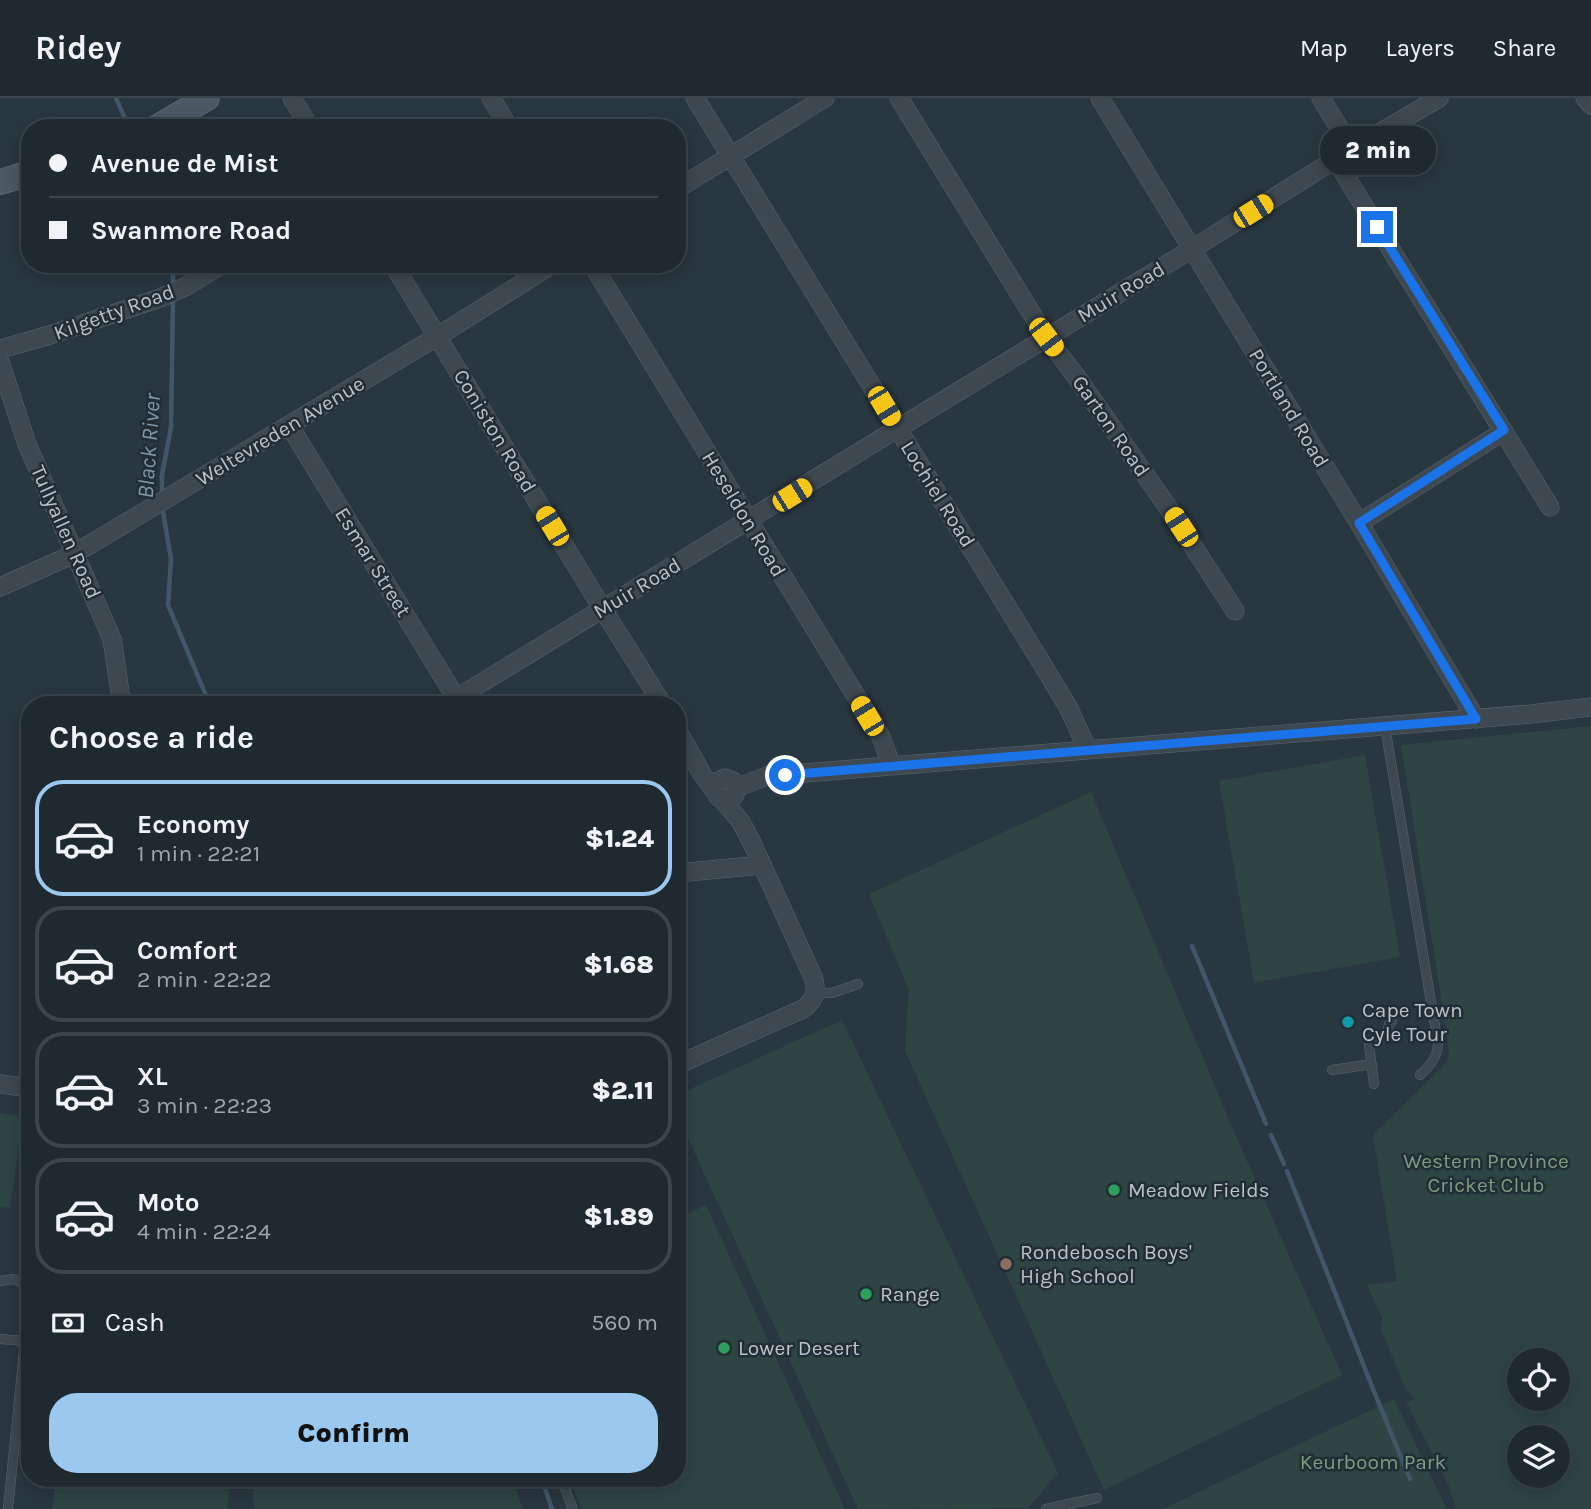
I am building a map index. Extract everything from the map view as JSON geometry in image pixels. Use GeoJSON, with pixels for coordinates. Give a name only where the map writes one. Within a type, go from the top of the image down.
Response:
{"type":"FeatureCollection","features":[{"type":"Feature","properties":{"kind":"street"},"geometry":{"type":"LineString","coordinates":[[171,119],[207,98]]}},
{"type":"Feature","properties":{"kind":"street"},"geometry":{"type":"LineString","coordinates":[[292,98],[305,119]]}},
{"type":"Feature","properties":{"kind":"street"},"geometry":{"type":"LineString","coordinates":[[491,98],[504,119]]}},
{"type":"Feature","properties":{"kind":"street","name":"Lochiel Road"},"geometry":{"type":"LineString","coordinates":[[695,98],[1068,707],[1088,750]]}},
{"type":"Feature","properties":{"kind":"street"},"geometry":{"type":"LineString","coordinates":[[686,183],[825,98]]}},
{"type":"Feature","properties":{"kind":"street","name":"Garton Road"},"geometry":{"type":"LineString","coordinates":[[899,98],[1046,337],[1167,506],[1236,611]]}},
{"type":"Feature","properties":{"kind":"street","name":"Portland Road"},"geometry":{"type":"LineString","coordinates":[[1100,98],[1476,719]]}},
{"type":"Feature","properties":{"kind":"street"},"geometry":{"type":"LineString","coordinates":[[1321,98],[1352,149]]}},
{"type":"Feature","properties":{"kind":"street","name":"Muir Road"},"geometry":{"type":"LineString","coordinates":[[460,696],[749,521],[1335,159],[1439,98]]}},
{"type":"Feature","properties":{"kind":"street"},"geometry":{"type":"LineString","coordinates":[[1585,98],[1591,105]]}},
{"type":"Feature","properties":{"kind":"street"},"geometry":{"type":"LineString","coordinates":[[1335,159],[1550,508]]}},
{"type":"Feature","properties":{"kind":"street"},"geometry":{"type":"LineString","coordinates":[[0,181],[21,175]]}},
{"type":"Feature","properties":{"kind":"street","name":"Kilgetty Road"},"geometry":{"type":"LineString","coordinates":[[0,349],[160,298],[208,273]]}},
{"type":"Feature","properties":{"kind":"street","name":"Coniston Road"},"geometry":{"type":"LineString","coordinates":[[399,273],[657,696]]}},
{"type":"Feature","properties":{"kind":"street","name":"Weltevreden Avenue"},"geometry":{"type":"LineString","coordinates":[[0,587],[74,554],[539,273]]}},
{"type":"Feature","properties":{"kind":"street","name":"Heseldon Road"},"geometry":{"type":"LineString","coordinates":[[597,273],[881,737],[890,766]]}},
{"type":"Feature","properties":{"kind":"street","name":"Tullyallen Road"},"geometry":{"type":"LineString","coordinates":[[0,362],[27,444],[112,639],[121,696]]}},
{"type":"Feature","properties":{"kind":"street","name":"Esmar Street"},"geometry":{"type":"LineString","coordinates":[[289,425],[447,696]]}},
{"type":"Feature","properties":{"kind":"street"},"geometry":{"type":"LineString","coordinates":[[1359,523],[1504,430]]}},
{"type":"Feature","properties":{"kind":"street"},"geometry":{"type":"LineString","coordinates":[[726,788],[750,774],[767,776],[1476,719],[1591,707]]}},
{"type":"Feature","properties":{"kind":"street"},"geometry":{"type":"LineString","coordinates":[[686,745],[705,779],[726,788],[813,977],[816,993],[803,1009],[686,1061]]}},
{"type":"Feature","properties":{"kind":"street"},"geometry":{"type":"LineString","coordinates":[[686,872],[762,864]]}},
{"type":"Feature","properties":{"kind":"street"},"geometry":{"type":"LineString","coordinates":[[0,1084],[21,1085]]}},
{"type":"Feature","properties":{"kind":"lane"},"geometry":{"type":"LineString","coordinates":[[1385,726],[1438,1044],[1436,1056],[1420,1075]]}},
{"type":"Feature","properties":{"kind":"lane"},"geometry":{"type":"LineString","coordinates":[[816,993],[832,993],[858,984]]}},
{"type":"Feature","properties":{"kind":"lane"},"geometry":{"type":"LineString","coordinates":[[1374,1084],[1369,1045],[1373,1041],[1386,1038],[1392,1021]]}},
{"type":"Feature","properties":{"kind":"lane"},"geometry":{"type":"LineString","coordinates":[[1332,1070],[1372,1064]]}},
{"type":"Feature","properties":{"kind":"lane"},"geometry":{"type":"LineString","coordinates":[[0,1281],[13,1279],[21,1282]]}},
{"type":"Feature","properties":{"kind":"lane"},"geometry":{"type":"LineString","coordinates":[[1,1339],[21,1338]]}},
{"type":"Feature","properties":{"kind":"lane"},"geometry":{"type":"LineString","coordinates":[[8,1509],[21,1397]]}},
{"type":"Feature","properties":{"kind":"lane"},"geometry":{"type":"LineString","coordinates":[[564,1487],[573,1509]]}},
{"type":"Feature","properties":{"kind":"lane"},"geometry":{"type":"LineString","coordinates":[[1046,1509],[1097,1499]]}},
{"type":"Feature","properties":{"kind":"green space","name":"Western Province Cricket Club"},"geometry":{"type":"Polygon","coordinates":[[[1591,726],[1591,1509],[1456,1509],[1448,1484],[1406,1402],[1415,1399],[1405,1388],[1381,1329],[1382,1318],[1367,1285],[1397,1281],[1373,1135],[1446,1063],[1449,1056],[1401,745],[1591,726]]]}},
{"type":"Feature","properties":{"kind":"green space"},"geometry":{"type":"Polygon","coordinates":[[[1365,755],[1400,957],[1254,983],[1219,781],[1365,755]]]}},
{"type":"Feature","properties":{"kind":"green space","name":"Meadow Fields"},"geometry":{"type":"Polygon","coordinates":[[[1091,792],[1232,1127],[1342,1375],[1104,1490],[905,1051],[909,991],[869,894],[1091,792]]]}},
{"type":"Feature","properties":{"kind":"green space","name":"Range"},"geometry":{"type":"Polygon","coordinates":[[[842,1020],[1058,1473],[1028,1508],[858,1509],[686,1134],[686,1091],[842,1020]]]}},
{"type":"Feature","properties":{"kind":"green space"},"geometry":{"type":"Polygon","coordinates":[[[0,1113],[21,1117],[21,1131],[10,1208],[0,1207],[0,1113]]]}},
{"type":"Feature","properties":{"kind":"green space","name":"Lower Desert"},"geometry":{"type":"Polygon","coordinates":[[[706,1205],[845,1509],[582,1509],[572,1487],[686,1487],[686,1214],[706,1205]]]}},
{"type":"Feature","properties":{"kind":"green space","name":"Keurboom Park"},"geometry":{"type":"Polygon","coordinates":[[[1394,1399],[1447,1509],[1163,1509],[1394,1399]]]}},
{"type":"Feature","properties":{"kind":"green space"},"geometry":{"type":"Polygon","coordinates":[[[55,1487],[229,1487],[227,1509],[52,1509],[55,1487]]]}},
{"type":"Feature","properties":{"kind":"green space"},"geometry":{"type":"Polygon","coordinates":[[[515,1487],[523,1509],[255,1509],[252,1488],[515,1487]]]}},
{"type":"Feature","properties":{"kind":"waterway","name":"Black River"},"geometry":{"type":"LineString","coordinates":[[116,98],[125,119]]}},
{"type":"Feature","properties":{"kind":"waterway","name":"Black River"},"geometry":{"type":"LineString","coordinates":[[173,273],[173,288]]}},
{"type":"Feature","properties":{"kind":"waterway","name":"Black River"},"geometry":{"type":"LineString","coordinates":[[162,497],[162,475],[171,427],[173,297]]}},
{"type":"Feature","properties":{"kind":"waterway","name":"Black River"},"geometry":{"type":"LineString","coordinates":[[162,506],[171,559],[168,605],[206,696]]}},
{"type":"Feature","properties":{"kind":"waterway"},"geometry":{"type":"LineString","coordinates":[[1192,946],[1266,1124]]}},
{"type":"Feature","properties":{"kind":"waterway"},"geometry":{"type":"LineString","coordinates":[[1271,1135],[1284,1164]]}},
{"type":"Feature","properties":{"kind":"waterway"},"geometry":{"type":"LineString","coordinates":[[1287,1171],[1410,1479]]}},
{"type":"Feature","properties":{"kind":"waterway","name":"Black River"},"geometry":{"type":"LineString","coordinates":[[545,1487],[552,1509]]}},
{"type":"Feature","properties":{"kind":"place","name":"Cape Town Cyle Tour"},"geometry":{"type":"Point","coordinates":[1348,1022]}},
{"type":"Feature","properties":{"kind":"place","name":"Meadow Fields"},"geometry":{"type":"Point","coordinates":[1114,1190]}},
{"type":"Feature","properties":{"kind":"place","name":"Rondebosch Boys' High School"},"geometry":{"type":"Point","coordinates":[1006,1264]}},
{"type":"Feature","properties":{"kind":"place","name":"Range"},"geometry":{"type":"Point","coordinates":[866,1294]}},
{"type":"Feature","properties":{"kind":"place","name":"Lower Desert"},"geometry":{"type":"Point","coordinates":[724,1348]}},
{"type":"Feature","properties":{"kind":"route"},"geometry":{"type":"LineString","coordinates":[[785,775],[1476,719],[1359,523],[1504,430],[1377,227]]}}]}
